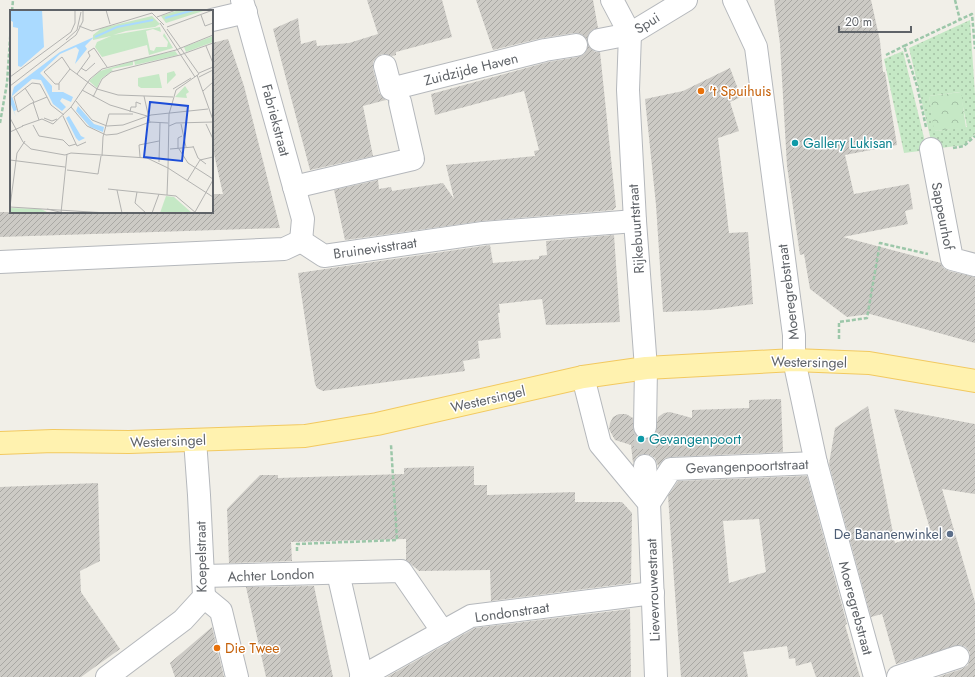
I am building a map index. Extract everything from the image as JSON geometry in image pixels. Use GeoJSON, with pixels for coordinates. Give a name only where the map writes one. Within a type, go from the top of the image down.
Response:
{"type":"FeatureCollection","features":[{"type":"Feature","properties":{"kind":"main road","name":"Westersingel"},"geometry":{"type":"LineString","coordinates":[[0,444],[306,436],[390,421],[583,377],[646,368],[794,360],[869,363],[975,381]]}},
{"type":"Feature","properties":{"kind":"street"},"geometry":{"type":"LineString","coordinates":[[599,40],[630,34],[612,0]]}},
{"type":"Feature","properties":{"kind":"street","name":"Spui"},"geometry":{"type":"LineString","coordinates":[[630,34],[686,0]]}},
{"type":"Feature","properties":{"kind":"street","name":"Moeregrebstraat"},"geometry":{"type":"LineString","coordinates":[[734,0],[756,47],[794,335],[794,360],[816,463],[875,677]]}},
{"type":"Feature","properties":{"kind":"street"},"geometry":{"type":"LineString","coordinates":[[213,20],[244,6]]}},
{"type":"Feature","properties":{"kind":"street","name":"Fabriekstraat"},"geometry":{"type":"LineString","coordinates":[[244,6],[303,219],[301,241]]}},
{"type":"Feature","properties":{"kind":"street","name":"Rijkebuurtstraat"},"geometry":{"type":"LineString","coordinates":[[630,34],[628,90],[634,221],[646,368]]}},
{"type":"Feature","properties":{"kind":"street","name":"Zuidzijde Haven"},"geometry":{"type":"LineString","coordinates":[[385,66],[391,89],[537,52],[576,45]]}},
{"type":"Feature","properties":{"kind":"street"},"geometry":{"type":"LineString","coordinates":[[294,188],[413,160],[400,102]]}},
{"type":"Feature","properties":{"kind":"street","name":"Sappeurhof"},"geometry":{"type":"LineString","coordinates":[[931,149],[952,259],[975,265]]}},
{"type":"Feature","properties":{"kind":"street","name":"Bruinevisstraat"},"geometry":{"type":"LineString","coordinates":[[301,241],[324,256],[483,233],[634,221]]}},
{"type":"Feature","properties":{"kind":"street"},"geometry":{"type":"LineString","coordinates":[[0,262],[284,249],[301,241]]}},
{"type":"Feature","properties":{"kind":"street"},"geometry":{"type":"LineString","coordinates":[[645,427],[646,368]]}},
{"type":"Feature","properties":{"kind":"street"},"geometry":{"type":"LineString","coordinates":[[583,377],[600,444],[649,503]]}},
{"type":"Feature","properties":{"kind":"street","name":"Koepelstraat"},"geometry":{"type":"LineString","coordinates":[[107,677],[183,620],[203,586],[200,495],[194,440]]}},
{"type":"Feature","properties":{"kind":"street","name":"Gevangenpoortstraat"},"geometry":{"type":"LineString","coordinates":[[649,503],[671,469],[816,463]]}},
{"type":"Feature","properties":{"kind":"street","name":"Lievevrouwestraat"},"geometry":{"type":"LineString","coordinates":[[645,466],[649,503],[656,677]]}},
{"type":"Feature","properties":{"kind":"street","name":"Achter London"},"geometry":{"type":"LineString","coordinates":[[203,586],[298,574],[401,571],[443,632]]}},
{"type":"Feature","properties":{"kind":"street"},"geometry":{"type":"LineString","coordinates":[[338,573],[361,677]]}},
{"type":"Feature","properties":{"kind":"street"},"geometry":{"type":"LineString","coordinates":[[203,586],[221,611],[237,677]]}},
{"type":"Feature","properties":{"kind":"street","name":"Londonstraat"},"geometry":{"type":"LineString","coordinates":[[361,677],[471,616],[653,593]]}},
{"type":"Feature","properties":{"kind":"street"},"geometry":{"type":"LineString","coordinates":[[898,677],[958,657]]}},
{"type":"Feature","properties":{"kind":"path"},"geometry":{"type":"LineString","coordinates":[[12,10],[13,0]]}},
{"type":"Feature","properties":{"kind":"path"},"geometry":{"type":"LineString","coordinates":[[955,0],[960,20]]}},
{"type":"Feature","properties":{"kind":"path"},"geometry":{"type":"LineString","coordinates":[[886,55],[972,14],[975,49]]}},
{"type":"Feature","properties":{"kind":"path"},"geometry":{"type":"LineString","coordinates":[[0,123],[7,83],[10,40]]}},
{"type":"Feature","properties":{"kind":"path"},"geometry":{"type":"LineString","coordinates":[[904,46],[917,86],[931,149]]}},
{"type":"Feature","properties":{"kind":"path"},"geometry":{"type":"LineString","coordinates":[[839,362],[839,322],[867,318],[880,243],[952,259]]}},
{"type":"Feature","properties":{"kind":"path"},"geometry":{"type":"LineString","coordinates":[[298,574],[297,544],[397,540],[390,421]]}},
{"type":"Feature","properties":{"kind":"green space"},"geometry":{"type":"Polygon","coordinates":[[[970,20],[975,95],[975,134],[964,145],[933,149],[909,48],[970,20]],[[960,92],[929,96],[935,131],[967,127],[960,92]]]}},
{"type":"Feature","properties":{"kind":"green space"},"geometry":{"type":"Polygon","coordinates":[[[903,51],[927,150],[904,153],[884,59],[903,51]]]}},
{"type":"Feature","properties":{"kind":"green space"},"geometry":{"type":"Polygon","coordinates":[[[961,92],[966,128],[934,131],[929,96],[961,92]]]}},
{"type":"Feature","properties":{"kind":"building"},"geometry":{"type":"Polygon","coordinates":[[[367,0],[442,0],[452,37],[396,52],[396,55],[392,56],[382,54],[377,57],[373,62],[373,69],[379,93],[386,100],[363,106],[373,156],[310,170],[273,29],[298,18],[301,44],[316,40],[317,46],[349,43],[378,34],[367,0]]]}},
{"type":"Feature","properties":{"kind":"building"},"geometry":{"type":"Polygon","coordinates":[[[476,0],[593,0],[598,28],[591,31],[587,40],[581,34],[574,33],[542,38],[493,50],[476,0]]]}},
{"type":"Feature","properties":{"kind":"building"},"geometry":{"type":"Polygon","coordinates":[[[774,0],[871,0],[880,41],[883,72],[885,72],[897,145],[845,155],[854,194],[909,184],[913,209],[905,211],[908,224],[843,237],[941,263],[943,268],[949,271],[975,277],[975,343],[870,314],[847,317],[810,289],[804,254],[800,255],[787,166],[780,44],[774,0]]]}},
{"type":"Feature","properties":{"kind":"building"},"geometry":{"type":"Polygon","coordinates":[[[228,39],[244,86],[280,228],[0,237],[0,212],[213,213],[213,194],[223,194],[213,149],[213,43],[228,39]]]}},
{"type":"Feature","properties":{"kind":"building"},"geometry":{"type":"Polygon","coordinates":[[[588,45],[595,52],[600,52],[616,207],[613,210],[482,221],[345,240],[334,190],[378,180],[379,189],[391,187],[392,191],[443,183],[454,199],[446,165],[535,156],[534,151],[539,150],[524,91],[435,115],[431,94],[548,62],[578,57],[584,54],[588,45]]]}},
{"type":"Feature","properties":{"kind":"building"},"geometry":{"type":"Polygon","coordinates":[[[730,68],[741,97],[730,102],[739,131],[718,138],[729,233],[748,232],[753,304],[710,310],[663,312],[656,205],[645,99],[683,91],[730,68]]]}},
{"type":"Feature","properties":{"kind":"building"},"geometry":{"type":"Polygon","coordinates":[[[614,235],[620,322],[546,325],[542,299],[499,304],[500,313],[498,313],[501,338],[478,341],[480,358],[463,361],[465,371],[323,391],[317,388],[315,384],[298,273],[490,245],[493,263],[539,259],[539,256],[547,255],[546,241],[614,235]]]}},
{"type":"Feature","properties":{"kind":"building"},"geometry":{"type":"Polygon","coordinates":[[[781,399],[783,452],[670,457],[665,458],[658,466],[655,458],[644,454],[637,456],[633,463],[631,445],[615,440],[609,429],[613,417],[619,414],[626,414],[633,418],[634,433],[639,438],[651,438],[655,434],[658,417],[664,413],[670,412],[692,418],[692,410],[749,408],[749,400],[781,399]]]}},
{"type":"Feature","properties":{"kind":"building"},"geometry":{"type":"Polygon","coordinates":[[[868,406],[895,543],[931,532],[894,409],[975,424],[975,494],[942,489],[975,602],[975,677],[938,677],[962,669],[968,665],[970,653],[966,647],[960,645],[896,664],[882,614],[871,617],[829,464],[835,428],[868,406]]]}},
{"type":"Feature","properties":{"kind":"building"},"geometry":{"type":"Polygon","coordinates":[[[474,466],[474,485],[487,485],[487,495],[575,492],[575,502],[622,502],[632,513],[631,583],[491,601],[490,570],[419,571],[406,560],[406,539],[291,542],[292,561],[229,563],[227,509],[260,475],[278,475],[278,478],[404,474],[404,468],[474,466]]]}},
{"type":"Feature","properties":{"kind":"building"},"geometry":{"type":"Polygon","coordinates":[[[807,476],[847,624],[845,625],[860,677],[816,677],[811,662],[796,666],[795,658],[789,659],[787,646],[743,652],[748,677],[681,677],[668,496],[678,481],[807,476]],[[759,519],[723,521],[729,583],[766,572],[759,519]]]}},
{"type":"Feature","properties":{"kind":"building"},"geometry":{"type":"Polygon","coordinates":[[[98,483],[100,561],[80,571],[81,592],[120,649],[81,677],[0,677],[0,487],[98,483]]]}},
{"type":"Feature","properties":{"kind":"building"},"geometry":{"type":"Polygon","coordinates":[[[314,586],[333,677],[266,677],[246,587],[314,586]]]}},
{"type":"Feature","properties":{"kind":"building"},"geometry":{"type":"Polygon","coordinates":[[[630,609],[631,677],[387,677],[475,628],[630,609]]]}},
{"type":"Feature","properties":{"kind":"building"},"geometry":{"type":"Polygon","coordinates":[[[212,627],[224,677],[175,677],[170,663],[212,627]]]}},
{"type":"Feature","properties":{"kind":"tunnel"},"geometry":{"type":"LineString","coordinates":[[645,427],[645,466]]}},
{"type":"Feature","properties":{"kind":"place","name":"'t Spuihuis"},"geometry":{"type":"Point","coordinates":[701,91]}},
{"type":"Feature","properties":{"kind":"place","name":"Gallery Lukisan"},"geometry":{"type":"Point","coordinates":[795,143]}},
{"type":"Feature","properties":{"kind":"place","name":"Gevangenpoort"},"geometry":{"type":"Point","coordinates":[641,439]}},
{"type":"Feature","properties":{"kind":"place","name":"De Bananenwinkel"},"geometry":{"type":"Point","coordinates":[950,534]}},
{"type":"Feature","properties":{"kind":"place","name":"Die Twee"},"geometry":{"type":"Point","coordinates":[217,648]}}]}
